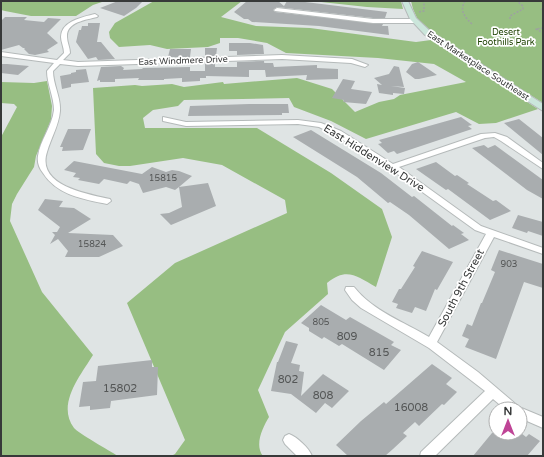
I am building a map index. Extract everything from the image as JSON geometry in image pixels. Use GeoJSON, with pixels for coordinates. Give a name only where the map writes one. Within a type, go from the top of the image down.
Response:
{"type":"FeatureCollection","features":[{"type":"Feature","properties":{"kind":"street","name":"East Marketplace Southeast"},"geometry":{"type":"LineString","coordinates":[[405,1],[406,9],[414,21],[438,42],[543,108]]}},
{"type":"Feature","properties":{"kind":"street"},"geometry":{"type":"LineString","coordinates":[[277,10],[373,21],[414,21]]}},
{"type":"Feature","properties":{"kind":"street"},"geometry":{"type":"LineString","coordinates":[[95,16],[78,20],[68,27],[64,35],[67,53],[51,68],[50,74],[56,94],[57,112],[42,155],[41,164],[47,176],[62,188],[75,194],[107,200]]}},
{"type":"Feature","properties":{"kind":"street","name":"East Windmere Drive"},"geometry":{"type":"LineString","coordinates":[[1,54],[87,64],[282,57],[352,61],[365,65]]}},
{"type":"Feature","properties":{"kind":"street","name":"East Hiddenview Drive"},"geometry":{"type":"LineString","coordinates":[[166,119],[186,124],[298,122],[316,124],[338,133],[392,167],[478,228],[543,251]]}},
{"type":"Feature","properties":{"kind":"street"},"geometry":{"type":"LineString","coordinates":[[392,167],[484,136],[495,134],[543,167]]}},
{"type":"Feature","properties":{"kind":"street","name":"South 9th Street"},"geometry":{"type":"LineString","coordinates":[[432,344],[491,233]]}},
{"type":"Feature","properties":{"kind":"street"},"geometry":{"type":"LineString","coordinates":[[350,290],[353,296],[365,305],[432,344],[505,401]]}},
{"type":"Feature","properties":{"kind":"street"},"geometry":{"type":"LineString","coordinates":[[426,456],[494,391]]}},
{"type":"Feature","properties":{"kind":"street"},"geometry":{"type":"LineString","coordinates":[[528,416],[543,423]]}},
{"type":"Feature","properties":{"kind":"street"},"geometry":{"type":"LineString","coordinates":[[289,440],[306,456]]}},
{"type":"Feature","properties":{"kind":"path"},"geometry":{"type":"LineString","coordinates":[[418,12],[424,11],[424,1]]}},
{"type":"Feature","properties":{"kind":"path"},"geometry":{"type":"LineString","coordinates":[[464,1],[461,8],[462,13],[472,24]]}},
{"type":"Feature","properties":{"kind":"path"},"geometry":{"type":"LineString","coordinates":[[510,19],[510,16],[523,9],[523,6],[517,1]]}},
{"type":"Feature","properties":{"kind":"path"},"geometry":{"type":"LineString","coordinates":[[543,28],[536,29],[543,33]]}},
{"type":"Feature","properties":{"kind":"green space"},"geometry":{"type":"Polygon","coordinates":[[[1,1],[105,1],[93,5],[76,16],[31,16],[1,10],[1,1]]]}},
{"type":"Feature","properties":{"kind":"green space"},"geometry":{"type":"Polygon","coordinates":[[[154,1],[242,1],[221,17],[256,26],[310,28],[416,42],[431,40],[538,109],[496,123],[479,124],[456,112],[366,139],[331,121],[294,107],[289,98],[184,100],[178,106],[153,110],[143,118],[145,128],[257,128],[331,173],[382,209],[392,237],[376,287],[363,279],[352,275],[340,275],[327,283],[328,294],[285,332],[258,390],[269,417],[259,441],[260,452],[263,456],[171,456],[175,454],[185,440],[127,303],[175,263],[287,213],[285,200],[222,165],[183,158],[130,166],[119,166],[104,163],[96,154],[93,88],[172,84],[184,87],[223,82],[224,84],[297,78],[332,89],[355,112],[379,102],[394,99],[400,95],[466,82],[434,64],[378,58],[286,53],[267,43],[238,38],[220,38],[220,43],[208,47],[167,49],[150,45],[119,47],[110,38],[109,32],[115,23],[154,1]]]}},
{"type":"Feature","properties":{"kind":"green space"},"geometry":{"type":"Polygon","coordinates":[[[312,1],[401,1],[403,9],[367,7],[312,1]]]}},
{"type":"Feature","properties":{"kind":"green space","name":"Desert Foothills Park"},"geometry":{"type":"Polygon","coordinates":[[[411,1],[543,1],[543,103],[434,34],[417,18],[411,1]]]}},
{"type":"Feature","properties":{"kind":"green space"},"geometry":{"type":"Polygon","coordinates":[[[47,81],[52,106],[51,120],[36,156],[34,167],[12,204],[10,221],[42,292],[93,355],[72,390],[68,409],[69,419],[74,428],[118,456],[1,456],[1,137],[17,107],[14,104],[1,103],[1,82],[34,83],[47,81]]]}},
{"type":"Feature","properties":{"kind":"building"},"geometry":{"type":"Polygon","coordinates":[[[118,1],[143,1],[124,16],[100,8],[118,1]]]}},
{"type":"Feature","properties":{"kind":"building"},"geometry":{"type":"Polygon","coordinates":[[[247,1],[278,1],[284,6],[287,1],[297,1],[387,12],[385,18],[373,18],[277,7],[273,10],[275,12],[383,24],[382,26],[388,26],[389,35],[319,26],[252,22],[248,19],[244,19],[234,12],[247,1]]]}},
{"type":"Feature","properties":{"kind":"building"},"geometry":{"type":"Polygon","coordinates":[[[5,17],[27,17],[24,20],[44,22],[48,18],[61,19],[47,33],[58,43],[47,50],[49,52],[35,55],[29,54],[24,49],[25,48],[19,45],[1,50],[1,21],[5,17]]]}},
{"type":"Feature","properties":{"kind":"building"},"geometry":{"type":"Polygon","coordinates":[[[88,23],[100,23],[97,42],[101,42],[115,59],[98,60],[96,57],[88,59],[76,42],[79,30],[81,30],[82,26],[88,26],[88,23]]]}},
{"type":"Feature","properties":{"kind":"building"},"geometry":{"type":"Polygon","coordinates":[[[229,43],[250,43],[263,45],[264,54],[237,55],[237,51],[229,51],[229,43]]]}},
{"type":"Feature","properties":{"kind":"building"},"geometry":{"type":"Polygon","coordinates":[[[205,48],[217,48],[216,56],[205,56],[205,48]]]}},
{"type":"Feature","properties":{"kind":"building"},"geometry":{"type":"Polygon","coordinates":[[[170,49],[191,49],[190,57],[168,57],[170,49]]]}},
{"type":"Feature","properties":{"kind":"building"},"geometry":{"type":"Polygon","coordinates":[[[264,61],[265,70],[249,70],[249,77],[206,76],[206,78],[200,78],[200,81],[182,82],[182,78],[164,80],[138,80],[139,78],[115,79],[115,82],[97,81],[101,67],[121,66],[124,68],[123,70],[190,67],[190,71],[205,71],[205,63],[215,63],[215,67],[237,67],[237,62],[264,61]]]}},
{"type":"Feature","properties":{"kind":"building"},"geometry":{"type":"Polygon","coordinates":[[[418,62],[437,75],[415,79],[406,72],[412,64],[418,62]]]}},
{"type":"Feature","properties":{"kind":"building"},"geometry":{"type":"Polygon","coordinates":[[[264,63],[273,63],[274,67],[317,65],[317,68],[338,69],[338,79],[306,80],[307,75],[266,77],[264,63]]]}},
{"type":"Feature","properties":{"kind":"building"},"geometry":{"type":"Polygon","coordinates":[[[1,64],[29,66],[18,75],[1,73],[1,64]]]}},
{"type":"Feature","properties":{"kind":"building"},"geometry":{"type":"Polygon","coordinates":[[[394,66],[399,67],[404,87],[391,86],[405,88],[404,94],[393,93],[393,95],[379,93],[377,84],[382,85],[374,78],[389,74],[394,66]]]}},
{"type":"Feature","properties":{"kind":"building"},"geometry":{"type":"Polygon","coordinates":[[[86,69],[89,82],[71,84],[71,87],[62,89],[60,76],[71,74],[76,72],[76,70],[86,69]]]}},
{"type":"Feature","properties":{"kind":"building"},"geometry":{"type":"Polygon","coordinates":[[[343,79],[355,81],[351,89],[372,92],[366,104],[343,102],[344,100],[332,98],[343,79]]]}},
{"type":"Feature","properties":{"kind":"building"},"geometry":{"type":"Polygon","coordinates":[[[288,104],[289,113],[282,113],[282,115],[188,116],[190,106],[288,104]]]}},
{"type":"Feature","properties":{"kind":"building"},"geometry":{"type":"Polygon","coordinates":[[[461,117],[472,125],[468,126],[472,129],[397,154],[394,151],[388,153],[378,144],[382,143],[379,140],[461,117]]]}},
{"type":"Feature","properties":{"kind":"building"},"geometry":{"type":"Polygon","coordinates":[[[519,119],[543,138],[543,155],[504,123],[519,119]]]}},
{"type":"Feature","properties":{"kind":"building"},"geometry":{"type":"Polygon","coordinates":[[[68,129],[91,129],[83,150],[62,151],[63,147],[60,147],[68,129]]]}},
{"type":"Feature","properties":{"kind":"building"},"geometry":{"type":"Polygon","coordinates":[[[311,130],[381,173],[412,197],[414,196],[452,226],[453,225],[464,233],[461,234],[469,240],[449,249],[409,215],[390,202],[388,203],[357,177],[293,137],[311,130]]]}},
{"type":"Feature","properties":{"kind":"building"},"geometry":{"type":"Polygon","coordinates":[[[484,145],[488,148],[495,145],[543,180],[543,199],[527,190],[472,148],[484,145]]]}},
{"type":"Feature","properties":{"kind":"building"},"geometry":{"type":"Polygon","coordinates":[[[74,161],[142,174],[152,167],[166,172],[172,170],[179,171],[192,176],[175,190],[166,187],[143,193],[139,184],[130,181],[127,184],[104,179],[99,184],[78,180],[80,178],[73,177],[76,173],[64,170],[74,161]]]}},
{"type":"Feature","properties":{"kind":"building"},"geometry":{"type":"Polygon","coordinates":[[[436,162],[455,176],[457,175],[469,183],[467,184],[493,201],[496,200],[511,211],[490,220],[448,189],[446,190],[416,169],[436,162]]]}},
{"type":"Feature","properties":{"kind":"building"},"geometry":{"type":"Polygon","coordinates":[[[208,183],[216,206],[171,225],[160,214],[169,213],[182,207],[179,187],[208,183]]]}},
{"type":"Feature","properties":{"kind":"building"},"geometry":{"type":"Polygon","coordinates":[[[45,199],[63,201],[59,207],[74,208],[91,219],[68,233],[113,235],[123,246],[99,257],[65,257],[68,251],[58,239],[50,244],[55,235],[52,232],[57,232],[60,227],[38,210],[45,199]]]}},
{"type":"Feature","properties":{"kind":"building"},"geometry":{"type":"Polygon","coordinates":[[[518,215],[543,222],[543,236],[512,228],[518,215]]]}},
{"type":"Feature","properties":{"kind":"building"},"geometry":{"type":"Polygon","coordinates":[[[499,250],[543,264],[543,288],[524,282],[496,359],[465,347],[469,339],[462,336],[467,324],[472,326],[482,303],[495,272],[491,270],[499,250]]]}},
{"type":"Feature","properties":{"kind":"building"},"geometry":{"type":"Polygon","coordinates":[[[422,251],[453,262],[437,290],[435,289],[426,311],[415,307],[412,313],[396,308],[398,304],[392,302],[399,289],[401,289],[415,267],[413,266],[422,251]]]}},
{"type":"Feature","properties":{"kind":"building"},"geometry":{"type":"Polygon","coordinates":[[[321,305],[346,320],[350,317],[394,342],[391,345],[401,350],[384,370],[342,344],[339,346],[324,337],[322,339],[309,331],[309,328],[301,323],[321,305]]]}},
{"type":"Feature","properties":{"kind":"building"},"geometry":{"type":"Polygon","coordinates":[[[286,341],[298,344],[291,363],[300,365],[299,371],[304,372],[301,396],[323,374],[349,391],[332,408],[325,403],[316,413],[291,394],[271,391],[277,362],[286,341]]]}},
{"type":"Feature","properties":{"kind":"building"},"geometry":{"type":"Polygon","coordinates":[[[152,360],[152,367],[158,367],[157,395],[111,401],[110,408],[90,410],[90,406],[79,407],[83,382],[96,381],[98,366],[152,360]]]}},
{"type":"Feature","properties":{"kind":"building"},"geometry":{"type":"Polygon","coordinates":[[[432,364],[452,378],[446,384],[457,392],[419,426],[415,422],[403,433],[407,436],[385,456],[348,456],[336,445],[361,421],[384,402],[386,404],[432,364]]]}},
{"type":"Feature","properties":{"kind":"building"},"geometry":{"type":"Polygon","coordinates":[[[529,434],[540,441],[527,456],[473,456],[488,438],[488,441],[528,441],[529,434]]]}}]}
